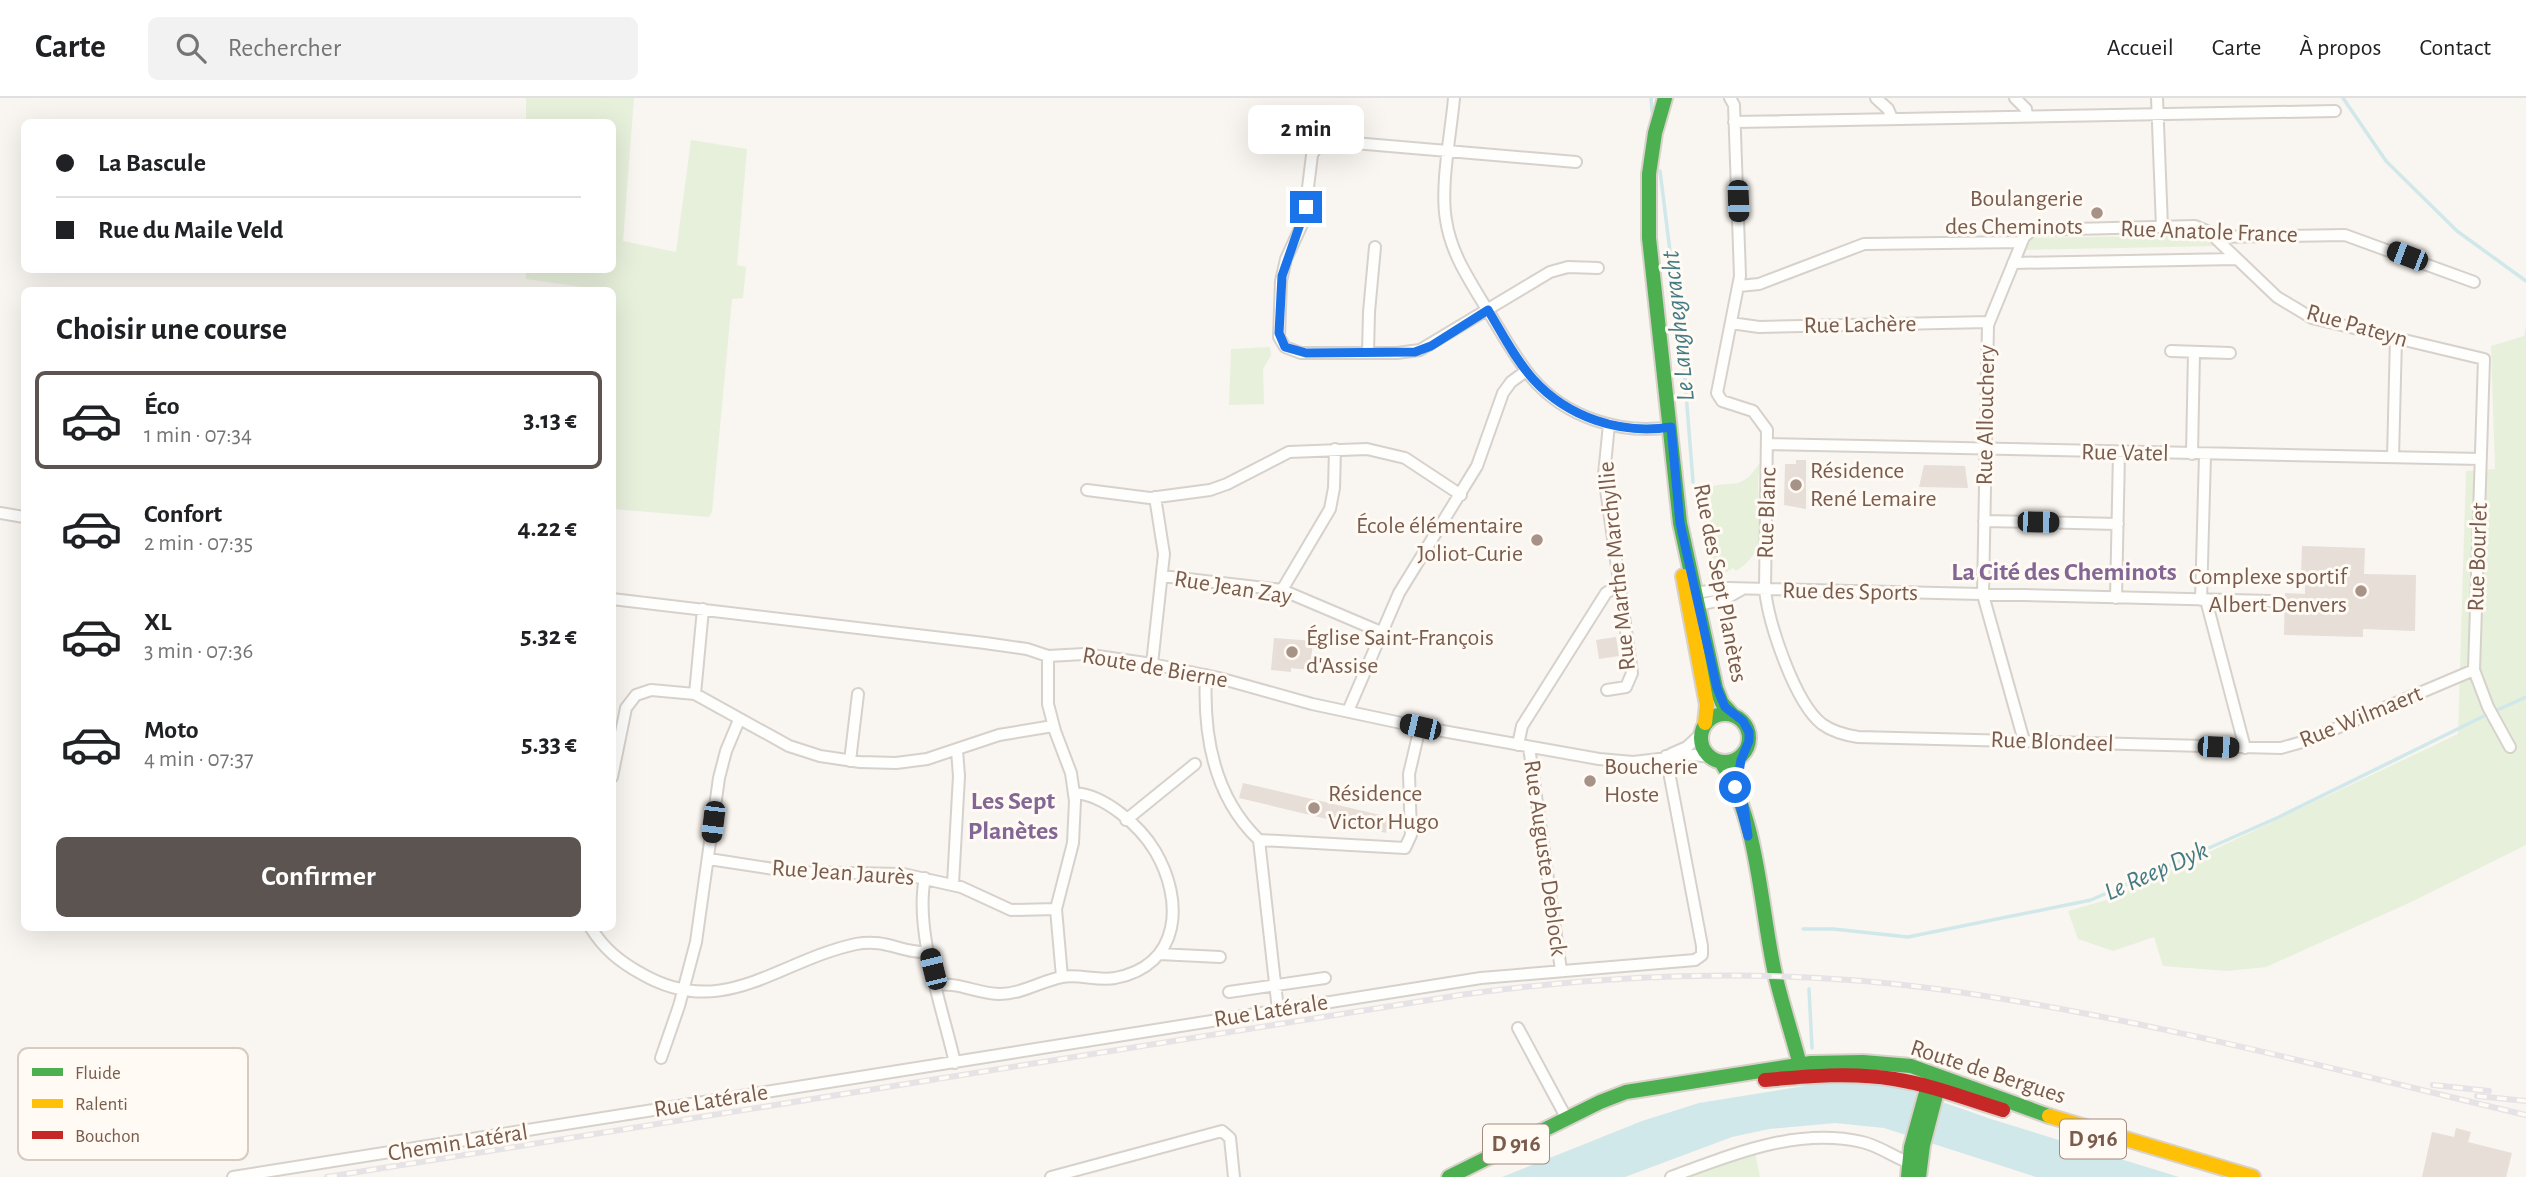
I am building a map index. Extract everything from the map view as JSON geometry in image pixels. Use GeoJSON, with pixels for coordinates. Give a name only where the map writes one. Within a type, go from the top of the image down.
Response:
{"type":"FeatureCollection","features":[{"type":"Feature","properties":{"kind":"street"},"geometry":{"type":"LineString","coordinates":[[1454,98],[1445,203],[1448,232],[1457,258],[1526,371],[1560,403],[1580,414],[1609,424],[1639,429],[1666,428]]}},
{"type":"Feature","properties":{"kind":"street","name":"Rue des Sept Planètes"},"geometry":{"type":"LineString","coordinates":[[1665,98],[1653,144],[1648,193],[1649,238],[1658,332],[1666,376],[1666,428],[1706,702],[1703,729]]}},
{"type":"Feature","properties":{"kind":"street"},"geometry":{"type":"LineString","coordinates":[[1730,98],[1734,105],[1739,286],[1731,323]]}},
{"type":"Feature","properties":{"kind":"street"},"geometry":{"type":"LineString","coordinates":[[1876,98],[1888,109],[1892,118]]}},
{"type":"Feature","properties":{"kind":"street"},"geometry":{"type":"LineString","coordinates":[[2015,98],[2026,109],[2027,116]]}},
{"type":"Feature","properties":{"kind":"street"},"geometry":{"type":"LineString","coordinates":[[2157,98],[2162,227]]}},
{"type":"Feature","properties":{"kind":"street"},"geometry":{"type":"LineString","coordinates":[[2305,98],[2306,112]]}},
{"type":"Feature","properties":{"kind":"street"},"geometry":{"type":"LineString","coordinates":[[1734,122],[2335,111]]}},
{"type":"Feature","properties":{"kind":"street"},"geometry":{"type":"LineString","coordinates":[[1576,162],[1322,142],[1315,147],[1312,155],[1304,220],[1286,259],[1282,276],[1279,333],[1283,345],[1301,353],[1404,353],[1425,348],[1554,270],[1568,267],[1598,268]]}},
{"type":"Feature","properties":{"kind":"street","name":"Rue Anatole France"},"geometry":{"type":"LineString","coordinates":[[1739,286],[1759,284],[1864,244],[2022,242],[2026,235],[2035,230],[2198,226],[2214,237],[2345,235],[2474,282]]}},
{"type":"Feature","properties":{"kind":"street","name":"Rue Pateyn"},"geometry":{"type":"LineString","coordinates":[[2214,237],[2277,297],[2312,318],[2484,359]]}},
{"type":"Feature","properties":{"kind":"street","name":"Rue Allouchery"},"geometry":{"type":"LineString","coordinates":[[2022,242],[1989,322],[1983,595],[2025,741]]}},
{"type":"Feature","properties":{"kind":"street"},"geometry":{"type":"LineString","coordinates":[[1368,353],[1368,312],[1375,247]]}},
{"type":"Feature","properties":{"kind":"street","name":"Rue Anatole France"},"geometry":{"type":"LineString","coordinates":[[2013,263],[2235,259]]}},
{"type":"Feature","properties":{"kind":"street","name":"Rue Lachère"},"geometry":{"type":"LineString","coordinates":[[1731,323],[1759,327],[1989,322]]}},
{"type":"Feature","properties":{"kind":"street","name":"Rue Blanc"},"geometry":{"type":"LineString","coordinates":[[1731,323],[1718,396],[1722,401],[1743,406],[1756,414],[1766,426],[1769,444],[1765,590],[1773,633],[1808,709],[1829,729],[1858,737]]}},
{"type":"Feature","properties":{"kind":"street"},"geometry":{"type":"LineString","coordinates":[[2393,457],[2396,338]]}},
{"type":"Feature","properties":{"kind":"street"},"geometry":{"type":"LineString","coordinates":[[2171,351],[2230,353]]}},
{"type":"Feature","properties":{"kind":"street"},"geometry":{"type":"LineString","coordinates":[[2192,454],[2194,352]]}},
{"type":"Feature","properties":{"kind":"street","name":"Rue Bourlet"},"geometry":{"type":"LineString","coordinates":[[2484,359],[2474,670],[2488,707],[2510,747]]}},
{"type":"Feature","properties":{"kind":"street"},"geometry":{"type":"LineString","coordinates":[[1348,711],[1404,584],[1461,495],[1485,450],[1503,393],[1511,382],[1526,371]]}},
{"type":"Feature","properties":{"kind":"street","name":"Rue Marthe Marchyllie"},"geometry":{"type":"LineString","coordinates":[[1607,690],[1626,687],[1632,673],[1604,475],[1609,424]]}},
{"type":"Feature","properties":{"kind":"street","name":"Rue Vatel"},"geometry":{"type":"LineString","coordinates":[[1769,444],[2481,459]]}},
{"type":"Feature","properties":{"kind":"street"},"geometry":{"type":"LineString","coordinates":[[1282,590],[1330,509],[1334,488],[1335,449]]}},
{"type":"Feature","properties":{"kind":"street"},"geometry":{"type":"LineString","coordinates":[[1087,490],[1155,497],[1222,486],[1289,452],[1374,449],[1394,453],[1461,495]]}},
{"type":"Feature","properties":{"kind":"street"},"geometry":{"type":"LineString","coordinates":[[2116,598],[2119,453]]}},
{"type":"Feature","properties":{"kind":"street"},"geometry":{"type":"LineString","coordinates":[[2205,455],[2204,600],[2245,748]]}},
{"type":"Feature","properties":{"kind":"street"},"geometry":{"type":"LineString","coordinates":[[1152,664],[1163,543],[1155,497]]}},
{"type":"Feature","properties":{"kind":"street"},"geometry":{"type":"LineString","coordinates":[[0,513],[21,516]]}},
{"type":"Feature","properties":{"kind":"street"},"geometry":{"type":"LineString","coordinates":[[1984,521],[2118,524]]}},
{"type":"Feature","properties":{"kind":"street","name":"Rue Jean Zay"},"geometry":{"type":"LineString","coordinates":[[1162,576],[1282,590],[1381,632]]}},
{"type":"Feature","properties":{"kind":"street"},"geometry":{"type":"LineString","coordinates":[[1523,746],[1522,726],[1606,593],[1619,585]]}},
{"type":"Feature","properties":{"kind":"street","name":"Rue des Sports"},"geometry":{"type":"LineString","coordinates":[[1691,600],[1725,599],[1742,589],[2271,601]]}},
{"type":"Feature","properties":{"kind":"street","name":"Route de Bierne"},"geometry":{"type":"LineString","coordinates":[[616,599],[1021,648],[1048,656],[1078,654],[1152,664],[1420,727],[1608,760],[1652,760],[1697,754],[1716,759]]}},
{"type":"Feature","properties":{"kind":"street","name":"Rue des Sept Planètes"},"geometry":{"type":"LineString","coordinates":[[1691,600],[1717,688],[1723,703],[1732,714]]}},
{"type":"Feature","properties":{"kind":"street"},"geometry":{"type":"LineString","coordinates":[[695,694],[703,609]]}},
{"type":"Feature","properties":{"kind":"street"},"geometry":{"type":"LineString","coordinates":[[1048,656],[1048,698],[1053,726],[1071,773],[1075,793],[1073,842],[1056,909],[1062,977]]}},
{"type":"Feature","properties":{"kind":"street","name":"Rue Wilmaert"},"geometry":{"type":"LineString","coordinates":[[2245,748],[2281,748],[2299,743],[2474,670]]}},
{"type":"Feature","properties":{"kind":"street"},"geometry":{"type":"LineString","coordinates":[[1206,675],[1214,769],[1243,821],[1259,840],[1278,1010]]}},
{"type":"Feature","properties":{"kind":"street"},"geometry":{"type":"LineString","coordinates":[[616,757],[625,713],[632,699],[640,693],[656,690],[695,694],[789,746],[850,761],[904,762],[957,750],[1004,734],[1053,726]]}},
{"type":"Feature","properties":{"kind":"street"},"geometry":{"type":"LineString","coordinates":[[850,761],[858,694]]}},
{"type":"Feature","properties":{"kind":"street"},"geometry":{"type":"LineString","coordinates":[[1748,836],[1740,776],[1743,755],[1749,741],[1749,730],[1741,719],[1732,714],[1717,714],[1703,729],[1703,747],[1733,779],[1748,836],[1797,1071]]}},
{"type":"Feature","properties":{"kind":"street"},"geometry":{"type":"LineString","coordinates":[[661,1058],[696,943],[719,778],[739,720]]}},
{"type":"Feature","properties":{"kind":"street"},"geometry":{"type":"LineString","coordinates":[[1259,840],[1398,850],[1405,848],[1411,832],[1409,774],[1420,727]]}},
{"type":"Feature","properties":{"kind":"street","name":"Route de Bierne"},"geometry":{"type":"LineString","coordinates":[[1666,757],[1688,747],[1703,729]]}},
{"type":"Feature","properties":{"kind":"street","name":"Rue Blondeel"},"geometry":{"type":"LineString","coordinates":[[1858,737],[2245,748]]}},
{"type":"Feature","properties":{"kind":"street","name":"Rue Auguste Deblock"},"geometry":{"type":"LineString","coordinates":[[1523,746],[1561,970]]}},
{"type":"Feature","properties":{"kind":"street"},"geometry":{"type":"LineString","coordinates":[[953,884],[959,776],[957,750]]}},
{"type":"Feature","properties":{"kind":"street"},"geometry":{"type":"LineString","coordinates":[[1716,759],[1732,761],[1743,755]]}},
{"type":"Feature","properties":{"kind":"street","name":"Rue Latérale"},"geometry":{"type":"LineString","coordinates":[[640,1111],[1481,978],[1692,960],[1702,955],[1702,946],[1666,757]]}},
{"type":"Feature","properties":{"kind":"street"},"geometry":{"type":"LineString","coordinates":[[1126,820],[1195,764]]}},
{"type":"Feature","properties":{"kind":"street"},"geometry":{"type":"LineString","coordinates":[[937,985],[950,984],[1001,994],[1021,991],[1062,977],[1119,977],[1144,967],[1159,954],[1168,938],[1173,918],[1172,891],[1154,850],[1126,820],[1095,798],[1075,793]]}},
{"type":"Feature","properties":{"kind":"street","name":"Rue Jean Jaurès"},"geometry":{"type":"LineString","coordinates":[[709,859],[793,872],[888,873],[925,878],[953,884],[1011,910],[1056,909]]}},
{"type":"Feature","properties":{"kind":"street"},"geometry":{"type":"LineString","coordinates":[[925,878],[921,909],[956,1063]]}},
{"type":"Feature","properties":{"kind":"street"},"geometry":{"type":"LineString","coordinates":[[594,931],[604,948],[649,978],[684,989],[711,992],[737,989],[806,959],[864,943],[884,942],[918,952],[929,952]]}},
{"type":"Feature","properties":{"kind":"street"},"geometry":{"type":"LineString","coordinates":[[1159,954],[1220,957]]}},
{"type":"Feature","properties":{"kind":"street"},"geometry":{"type":"LineString","coordinates":[[1229,992],[1325,978]]}},
{"type":"Feature","properties":{"kind":"street"},"geometry":{"type":"LineString","coordinates":[[1518,1028],[1567,1119]]}},
{"type":"Feature","properties":{"kind":"street","name":"Route de Bergues"},"geometry":{"type":"LineString","coordinates":[[1449,1177],[1609,1098],[1642,1088],[1872,1063],[1910,1066],[1933,1087],[2021,1107],[2154,1150],[2252,1177]]}},
{"type":"Feature","properties":{"kind":"street"},"geometry":{"type":"LineString","coordinates":[[1671,1177],[1753,1148],[1813,1139],[1842,1139],[1866,1143],[1916,1173],[1918,1144],[1933,1087]]}},
{"type":"Feature","properties":{"kind":"street","name":"Chemin Latéral"},"geometry":{"type":"LineString","coordinates":[[233,1177],[543,1130],[583,1119],[640,1111]]}},
{"type":"Feature","properties":{"kind":"street"},"geometry":{"type":"LineString","coordinates":[[1051,1177],[1222,1131],[1230,1138],[1234,1177]]}},
{"type":"Feature","properties":{"kind":"green space"},"geometry":{"type":"Polygon","coordinates":[[[526,98],[634,98],[623,241],[676,252],[691,140],[747,149],[737,265],[746,267],[743,298],[732,299],[712,512],[709,517],[616,509],[616,287],[582,287],[526,279],[526,273],[616,273],[616,119],[526,119],[526,98]]]}},
{"type":"Feature","properties":{"kind":"green space"},"geometry":{"type":"Polygon","coordinates":[[[2200,235],[2215,246],[2026,250],[2031,238],[2200,235]]]}},
{"type":"Feature","properties":{"kind":"green space"},"geometry":{"type":"Polygon","coordinates":[[[2526,325],[2526,845],[2409,903],[2266,967],[2227,971],[2163,966],[2154,937],[2113,951],[2078,939],[2068,911],[2110,899],[2458,734],[2466,471],[2495,469],[2491,346],[2524,336],[2526,325]]]}},
{"type":"Feature","properties":{"kind":"green space"},"geometry":{"type":"Polygon","coordinates":[[[1270,347],[1271,355],[1263,369],[1264,404],[1229,405],[1231,349],[1270,347]]]}},
{"type":"Feature","properties":{"kind":"green space"},"geometry":{"type":"Polygon","coordinates":[[[1760,463],[1758,489],[1761,529],[1757,548],[1736,571],[1733,568],[1715,579],[1708,579],[1712,563],[1699,501],[1710,487],[1745,480],[1760,463]]]}},
{"type":"Feature","properties":{"kind":"green space"},"geometry":{"type":"Polygon","coordinates":[[[1755,1152],[1760,1177],[1686,1177],[1755,1152]]]}},
{"type":"Feature","properties":{"kind":"water"},"geometry":{"type":"Polygon","coordinates":[[[1817,1084],[1872,1084],[1908,1090],[1991,1119],[2179,1177],[2036,1177],[1884,1128],[1835,1123],[1769,1129],[1732,1137],[1625,1177],[1502,1177],[1642,1121],[1699,1103],[1817,1084]]]}},
{"type":"Feature","properties":{"kind":"building","name":"Résidence René Lemaire"},"geometry":{"type":"Polygon","coordinates":[[[1796,460],[1806,460],[1806,509],[1784,505],[1785,464],[1796,464],[1796,460]]]}},
{"type":"Feature","properties":{"kind":"building"},"geometry":{"type":"Polygon","coordinates":[[[1924,465],[1965,466],[1968,488],[1919,487],[1924,465]]]}},
{"type":"Feature","properties":{"kind":"building","name":"Complexe sportif Albert Denvers"},"geometry":{"type":"Polygon","coordinates":[[[2302,546],[2365,548],[2364,574],[2416,575],[2415,631],[2363,629],[2363,637],[2284,635],[2285,593],[2305,594],[2305,577],[2301,577],[2302,546]]]}},
{"type":"Feature","properties":{"kind":"building"},"geometry":{"type":"Polygon","coordinates":[[[1616,637],[1619,656],[1599,659],[1596,640],[1616,637]]]}},
{"type":"Feature","properties":{"kind":"building","name":"Église Saint-François d'Assise"},"geometry":{"type":"Polygon","coordinates":[[[1274,638],[1313,641],[1310,670],[1271,670],[1274,638]]]}},
{"type":"Feature","properties":{"kind":"building","name":"Résidence Victor Hugo"},"geometry":{"type":"Polygon","coordinates":[[[1243,783],[1389,817],[1386,833],[1239,798],[1243,783]]]}},
{"type":"Feature","properties":{"kind":"building"},"geometry":{"type":"Polygon","coordinates":[[[2456,1128],[2471,1132],[2468,1142],[2512,1153],[2506,1177],[2422,1177],[2432,1132],[2454,1137],[2456,1128]]]}},
{"type":"Feature","properties":{"kind":"waterway","name":"Le Langhegracht"},"geometry":{"type":"LineString","coordinates":[[1651,98],[1652,112]]}},
{"type":"Feature","properties":{"kind":"waterway"},"geometry":{"type":"LineString","coordinates":[[2343,98],[2386,161],[2457,231],[2526,281]]}},
{"type":"Feature","properties":{"kind":"waterway","name":"Le Langhegracht"},"geometry":{"type":"LineString","coordinates":[[1660,171],[1683,355],[1693,482]]}},
{"type":"Feature","properties":{"kind":"waterway","name":"Le Reep Dyk"},"geometry":{"type":"LineString","coordinates":[[2495,711],[2526,697]]}},
{"type":"Feature","properties":{"kind":"waterway","name":"Le Reep Dyk"},"geometry":{"type":"LineString","coordinates":[[1803,929],[1833,929],[1908,937],[2091,900],[2279,817],[2484,716]]}},
{"type":"Feature","properties":{"kind":"waterway","name":"Le Langhegracht"},"geometry":{"type":"LineString","coordinates":[[1809,989],[1812,1048]]}},
{"type":"Feature","properties":{"kind":"railway"},"geometry":{"type":"LineString","coordinates":[[327,1177],[1460,995],[1579,982],[1699,976],[1878,982],[2011,1000],[2233,1045],[2526,1115]]}},
{"type":"Feature","properties":{"kind":"railway"},"geometry":{"type":"LineString","coordinates":[[2433,1085],[2489,1091]]}},
{"type":"Feature","properties":{"kind":"railway"},"geometry":{"type":"LineString","coordinates":[[2477,1096],[2526,1101]]}},
{"type":"Feature","properties":{"kind":"traffic: fast"},"geometry":{"type":"LineString","coordinates":[[1665,98],[1655,133],[1649,174],[1649,238],[1680,523],[1716,688],[1722,703],[1732,714]]}},
{"type":"Feature","properties":{"kind":"traffic: fast"},"geometry":{"type":"LineString","coordinates":[[1725,714],[1734,715],[1742,721],[1748,729],[1749,738],[1748,747],[1742,755],[1734,761],[1725,762],[1716,761],[1708,755],[1702,747],[1701,738],[1702,729],[1708,721],[1716,715],[1725,714]]}},
{"type":"Feature","properties":{"kind":"traffic: fast"},"geometry":{"type":"LineString","coordinates":[[1721,762],[1734,785],[1751,837],[1775,974],[1802,1073]]}},
{"type":"Feature","properties":{"kind":"traffic: fast"},"geometry":{"type":"LineString","coordinates":[[1449,1177],[1600,1102],[1626,1092],[1811,1063],[1863,1062],[1911,1066],[2049,1116]]}},
{"type":"Feature","properties":{"kind":"traffic: fast"},"geometry":{"type":"LineString","coordinates":[[1908,1177],[1911,1147],[1930,1078]]}},
{"type":"Feature","properties":{"kind":"traffic: fast"},"geometry":{"type":"LineString","coordinates":[[1919,1177],[1923,1145],[1940,1080]]}},
{"type":"Feature","properties":{"kind":"traffic: slow"},"geometry":{"type":"LineString","coordinates":[[1683,576],[1707,705],[1705,723]]}},
{"type":"Feature","properties":{"kind":"traffic: slow"},"geometry":{"type":"LineString","coordinates":[[2049,1116],[2253,1177]]}},
{"type":"Feature","properties":{"kind":"traffic: jam"},"geometry":{"type":"LineString","coordinates":[[1765,1080],[1830,1075],[1894,1079],[2003,1110]]}},
{"type":"Feature","properties":{"kind":"place","name":"Boulangerie des Cheminots"},"geometry":{"type":"Point","coordinates":[2097,213]}},
{"type":"Feature","properties":{"kind":"place","name":"Résidence René Lemaire"},"geometry":{"type":"Point","coordinates":[1796,485]}},
{"type":"Feature","properties":{"kind":"place","name":"École élémentaire Joliot-Curie"},"geometry":{"type":"Point","coordinates":[1537,540]}},
{"type":"Feature","properties":{"kind":"place","name":"Complexe sportif Albert Denvers"},"geometry":{"type":"Point","coordinates":[2361,591]}},
{"type":"Feature","properties":{"kind":"place","name":"Église Saint-François d'Assise"},"geometry":{"type":"Point","coordinates":[1292,652]}},
{"type":"Feature","properties":{"kind":"place","name":"Boucherie Hoste"},"geometry":{"type":"Point","coordinates":[1590,781]}},
{"type":"Feature","properties":{"kind":"place","name":"Résidence Victor Hugo"},"geometry":{"type":"Point","coordinates":[1314,808]}},
{"type":"Feature","properties":{"kind":"district","name":"La Cité des Cheminots"},"geometry":{"type":"Point","coordinates":[2064,572]}},
{"type":"Feature","properties":{"kind":"district","name":"Les Sept Planètes"},"geometry":{"type":"Point","coordinates":[1013,816]}},
{"type":"Feature","properties":{"kind":"route"},"geometry":{"type":"LineString","coordinates":[[1306,207],[1302,226],[1286,259],[1282,276],[1279,333],[1285,347],[1306,353],[1415,352],[1431,346],[1488,310],[1531,377],[1560,403],[1580,414],[1617,426],[1639,429],[1671,427],[1680,523],[1717,688],[1725,707],[1743,721],[1749,732],[1748,747],[1741,760],[1739,772],[1748,836],[1735,787]]}}]}
